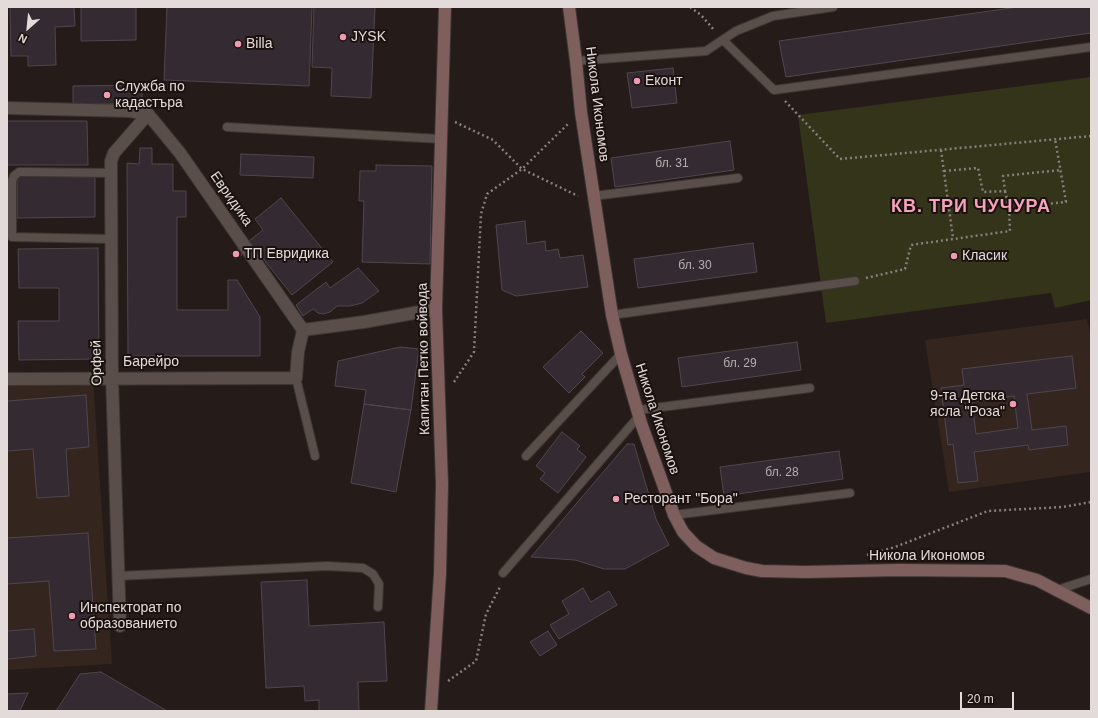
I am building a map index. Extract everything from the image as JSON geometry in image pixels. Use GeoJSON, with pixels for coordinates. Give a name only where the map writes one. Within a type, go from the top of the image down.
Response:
{"type":"FeatureCollection","features":[{"type":"Feature","properties":{"kind":"street","name":"Капитан Петко войвода"},"geometry":{"type":"LineString","coordinates":[[431,711],[440,574],[442,484],[436,309],[445,7]]}},
{"type":"Feature","properties":{"kind":"street","name":"Никола Икономов"},"geometry":{"type":"LineString","coordinates":[[569,7],[581,112],[612,315],[620,354],[638,413],[674,515],[682,532],[700,548],[719,560],[762,571],[1005,571],[1037,580],[1091,608]]}},
{"type":"Feature","properties":{"kind":"street"},"geometry":{"type":"LineString","coordinates":[[7,108],[129,111],[148,114]]}},
{"type":"Feature","properties":{"kind":"street","name":"Орфей"},"geometry":{"type":"LineString","coordinates":[[120,626],[112,377],[111,161],[114,153],[148,114]]}},
{"type":"Feature","properties":{"kind":"street","name":"Евридика"},"geometry":{"type":"LineString","coordinates":[[148,114],[180,153],[304,330]]}},
{"type":"Feature","properties":{"kind":"street"},"geometry":{"type":"LineString","coordinates":[[296,378],[298,352],[304,330],[364,322],[436,309]]}},
{"type":"Feature","properties":{"kind":"street","name":"Барейро"},"geometry":{"type":"LineString","coordinates":[[7,379],[112,377],[296,378]]}},
{"type":"Feature","properties":{"kind":"lane"},"geometry":{"type":"LineString","coordinates":[[576,61],[706,51],[736,31],[773,16],[834,7]]}},
{"type":"Feature","properties":{"kind":"lane"},"geometry":{"type":"LineString","coordinates":[[723,40],[774,90],[1091,47]]}},
{"type":"Feature","properties":{"kind":"lane"},"geometry":{"type":"LineString","coordinates":[[227,126],[441,139]]}},
{"type":"Feature","properties":{"kind":"lane"},"geometry":{"type":"LineString","coordinates":[[111,173],[19,172],[14,176],[12,181],[12,237],[111,239]]}},
{"type":"Feature","properties":{"kind":"lane"},"geometry":{"type":"LineString","coordinates":[[594,196],[738,178]]}},
{"type":"Feature","properties":{"kind":"lane"},"geometry":{"type":"LineString","coordinates":[[612,315],[855,281]]}},
{"type":"Feature","properties":{"kind":"lane"},"geometry":{"type":"LineString","coordinates":[[526,456],[620,354]]}},
{"type":"Feature","properties":{"kind":"lane"},"geometry":{"type":"LineString","coordinates":[[296,378],[315,456]]}},
{"type":"Feature","properties":{"kind":"lane"},"geometry":{"type":"LineString","coordinates":[[503,573],[638,413],[810,388]]}},
{"type":"Feature","properties":{"kind":"lane"},"geometry":{"type":"LineString","coordinates":[[674,515],[850,493]]}},
{"type":"Feature","properties":{"kind":"lane"},"geometry":{"type":"LineString","coordinates":[[118,576],[327,566],[363,568],[373,574],[379,584],[378,607]]}},
{"type":"Feature","properties":{"kind":"lane"},"geometry":{"type":"LineString","coordinates":[[1057,590],[1091,579]]}},
{"type":"Feature","properties":{"kind":"path"},"geometry":{"type":"LineString","coordinates":[[690,7],[701,15],[723,40]]}},
{"type":"Feature","properties":{"kind":"path"},"geometry":{"type":"LineString","coordinates":[[774,90],[840,159],[1091,136]]}},
{"type":"Feature","properties":{"kind":"path"},"geometry":{"type":"LineString","coordinates":[[440,402],[474,352],[481,214],[487,194],[522,169],[581,112]]}},
{"type":"Feature","properties":{"kind":"path"},"geometry":{"type":"LineString","coordinates":[[442,115],[493,140],[522,169],[579,196],[583,202]]}},
{"type":"Feature","properties":{"kind":"path"},"geometry":{"type":"LineString","coordinates":[[1009,208],[1066,202],[1055,139]]}},
{"type":"Feature","properties":{"kind":"path"},"geometry":{"type":"LineString","coordinates":[[941,150],[953,238]]}},
{"type":"Feature","properties":{"kind":"path"},"geometry":{"type":"LineString","coordinates":[[944,171],[978,168],[983,192],[1005,191]]}},
{"type":"Feature","properties":{"kind":"path"},"geometry":{"type":"LineString","coordinates":[[855,281],[905,269],[911,245],[1010,231],[1009,208],[1003,176],[1060,170]]}},
{"type":"Feature","properties":{"kind":"path"},"geometry":{"type":"LineString","coordinates":[[865,555],[895,547],[988,511],[1063,507],[1091,502]]}},
{"type":"Feature","properties":{"kind":"shaded area","name":"9-та Детска ясла \"Роза\""},"geometry":{"type":"Polygon","coordinates":[[[1087,319],[1091,337],[1090,472],[949,492],[925,340],[1087,319]]]}},
{"type":"Feature","properties":{"kind":"shaded area"},"geometry":{"type":"Polygon","coordinates":[[[93,379],[112,664],[7,670],[7,385],[93,379]]]}},
{"type":"Feature","properties":{"kind":"green space"},"geometry":{"type":"Polygon","coordinates":[[[1091,77],[1091,300],[1055,308],[1051,293],[826,323],[798,115],[1091,77]]]}},
{"type":"Feature","properties":{"kind":"building"},"geometry":{"type":"Polygon","coordinates":[[[10,7],[74,7],[75,26],[55,27],[56,65],[28,66],[28,56],[11,56],[10,7]]]}},
{"type":"Feature","properties":{"kind":"building"},"geometry":{"type":"Polygon","coordinates":[[[81,7],[136,7],[136,40],[81,41],[81,7]]]}},
{"type":"Feature","properties":{"kind":"building","name":"Billa"},"geometry":{"type":"Polygon","coordinates":[[[167,7],[312,7],[309,86],[164,80],[167,7]]]}},
{"type":"Feature","properties":{"kind":"building","name":"JYSK"},"geometry":{"type":"Polygon","coordinates":[[[314,7],[375,7],[371,98],[331,96],[332,68],[312,67],[314,7]]]}},
{"type":"Feature","properties":{"kind":"building"},"geometry":{"type":"Polygon","coordinates":[[[1018,7],[1091,7],[1091,33],[786,77],[779,41],[1018,7]]]}},
{"type":"Feature","properties":{"kind":"building"},"geometry":{"type":"Polygon","coordinates":[[[673,68],[677,103],[632,108],[627,73],[673,68]]]}},
{"type":"Feature","properties":{"kind":"building","name":"Служба по кадастъра"},"geometry":{"type":"Polygon","coordinates":[[[142,85],[142,104],[73,104],[73,86],[142,85]]]}},
{"type":"Feature","properties":{"kind":"building"},"geometry":{"type":"Polygon","coordinates":[[[7,121],[87,121],[88,165],[7,165],[7,121]]]}},
{"type":"Feature","properties":{"kind":"building"},"geometry":{"type":"Polygon","coordinates":[[[730,141],[734,170],[615,187],[611,158],[730,141]]]}},
{"type":"Feature","properties":{"kind":"building"},"geometry":{"type":"Polygon","coordinates":[[[140,148],[152,148],[152,164],[173,164],[173,191],[186,191],[186,217],[177,217],[177,310],[228,310],[228,280],[237,280],[260,317],[260,356],[128,356],[127,163],[139,164],[140,148]]]}},
{"type":"Feature","properties":{"kind":"building"},"geometry":{"type":"Polygon","coordinates":[[[241,154],[314,157],[313,178],[240,175],[241,154]]]}},
{"type":"Feature","properties":{"kind":"building"},"geometry":{"type":"Polygon","coordinates":[[[376,165],[432,166],[430,264],[362,262],[364,201],[359,201],[360,171],[376,171],[376,165]]]}},
{"type":"Feature","properties":{"kind":"building"},"geometry":{"type":"Polygon","coordinates":[[[17,176],[95,176],[95,217],[17,218],[17,176]]]}},
{"type":"Feature","properties":{"kind":"building"},"geometry":{"type":"Polygon","coordinates":[[[281,198],[333,262],[292,295],[249,241],[263,230],[255,219],[281,198]]]}},
{"type":"Feature","properties":{"kind":"building"},"geometry":{"type":"Polygon","coordinates":[[[525,221],[527,244],[545,241],[546,251],[558,249],[560,258],[583,255],[588,287],[516,296],[502,290],[496,225],[525,221]]]}},
{"type":"Feature","properties":{"kind":"building"},"geometry":{"type":"Polygon","coordinates":[[[753,243],[757,272],[638,288],[634,259],[753,243]]]}},
{"type":"Feature","properties":{"kind":"building"},"geometry":{"type":"Polygon","coordinates":[[[98,248],[99,359],[19,360],[18,321],[59,321],[59,288],[19,288],[18,249],[98,248]]]}},
{"type":"Feature","properties":{"kind":"building","name":"ТП Евридика"},"geometry":{"type":"Polygon","coordinates":[[[238,249],[242,255],[235,259],[231,253],[238,249]]]}},
{"type":"Feature","properties":{"kind":"building"},"geometry":{"type":"Polygon","coordinates":[[[358,268],[379,291],[362,303],[350,306],[337,306],[330,312],[323,314],[318,313],[313,309],[303,316],[296,305],[326,282],[330,288],[358,268]]]}},
{"type":"Feature","properties":{"kind":"building"},"geometry":{"type":"Polygon","coordinates":[[[581,331],[603,353],[582,374],[585,377],[569,393],[543,367],[581,331]]]}},
{"type":"Feature","properties":{"kind":"building"},"geometry":{"type":"Polygon","coordinates":[[[797,342],[801,370],[682,387],[678,358],[797,342]]]}},
{"type":"Feature","properties":{"kind":"building"},"geometry":{"type":"Polygon","coordinates":[[[400,347],[419,349],[411,410],[364,404],[366,390],[335,386],[338,361],[400,347]]]}},
{"type":"Feature","properties":{"kind":"building"},"geometry":{"type":"Polygon","coordinates":[[[1072,356],[1076,388],[1027,394],[1032,430],[1066,426],[1068,445],[1029,450],[1028,445],[974,452],[978,481],[958,483],[953,444],[948,445],[941,388],[964,385],[962,369],[1072,356]],[[1014,396],[972,402],[976,434],[1018,428],[1014,396]]]}},
{"type":"Feature","properties":{"kind":"building"},"geometry":{"type":"Polygon","coordinates":[[[86,395],[89,447],[66,449],[69,496],[37,498],[33,449],[7,451],[7,401],[86,395]]]}},
{"type":"Feature","properties":{"kind":"building"},"geometry":{"type":"Polygon","coordinates":[[[364,404],[411,410],[396,492],[351,483],[364,404]]]}},
{"type":"Feature","properties":{"kind":"building"},"geometry":{"type":"Polygon","coordinates":[[[562,432],[580,446],[577,449],[586,457],[558,493],[540,479],[545,473],[536,466],[562,432]]]}},
{"type":"Feature","properties":{"kind":"building","name":"Ресторант \"Бора\""},"geometry":{"type":"Polygon","coordinates":[[[627,444],[634,444],[656,519],[669,545],[625,569],[604,569],[575,560],[531,557],[627,444]]]}},
{"type":"Feature","properties":{"kind":"building"},"geometry":{"type":"Polygon","coordinates":[[[839,451],[843,479],[724,496],[720,467],[839,451]]]}},
{"type":"Feature","properties":{"kind":"building","name":"Инспекторат по образованието"},"geometry":{"type":"Polygon","coordinates":[[[88,533],[96,649],[54,651],[49,581],[7,584],[7,538],[88,533]]]}},
{"type":"Feature","properties":{"kind":"building"},"geometry":{"type":"Polygon","coordinates":[[[307,580],[309,626],[384,622],[387,681],[358,682],[359,711],[319,711],[319,700],[305,701],[304,686],[266,688],[261,582],[307,580]]]}},
{"type":"Feature","properties":{"kind":"building"},"geometry":{"type":"Polygon","coordinates":[[[583,588],[591,602],[609,591],[617,605],[559,639],[550,625],[569,614],[562,601],[583,588]]]}},
{"type":"Feature","properties":{"kind":"building"},"geometry":{"type":"Polygon","coordinates":[[[34,629],[36,656],[7,659],[7,631],[34,629]]]}},
{"type":"Feature","properties":{"kind":"building"},"geometry":{"type":"Polygon","coordinates":[[[548,631],[557,645],[540,656],[530,642],[548,631]]]}},
{"type":"Feature","properties":{"kind":"building"},"geometry":{"type":"Polygon","coordinates":[[[101,672],[167,711],[56,711],[80,674],[101,672]]]}},
{"type":"Feature","properties":{"kind":"building"},"geometry":{"type":"Polygon","coordinates":[[[28,693],[20,711],[7,711],[7,694],[28,693]]]}},
{"type":"Feature","properties":{"kind":"place","name":"JYSK"},"geometry":{"type":"Point","coordinates":[343,37]}},
{"type":"Feature","properties":{"kind":"place","name":"Billa"},"geometry":{"type":"Point","coordinates":[238,44]}},
{"type":"Feature","properties":{"kind":"place","name":"Еконт"},"geometry":{"type":"Point","coordinates":[637,81]}},
{"type":"Feature","properties":{"kind":"place","name":"Служба по кадастъра"},"geometry":{"type":"Point","coordinates":[107,95]}},
{"type":"Feature","properties":{"kind":"place","name":"ТП Евридика"},"geometry":{"type":"Point","coordinates":[236,254]}},
{"type":"Feature","properties":{"kind":"place","name":"Класик"},"geometry":{"type":"Point","coordinates":[954,256]}},
{"type":"Feature","properties":{"kind":"place","name":"9-та Детска ясла \"Роза\""},"geometry":{"type":"Point","coordinates":[1013,404]}},
{"type":"Feature","properties":{"kind":"place","name":"Ресторант \"Бора\""},"geometry":{"type":"Point","coordinates":[616,499]}},
{"type":"Feature","properties":{"kind":"place","name":"Инспекторат по образованието"},"geometry":{"type":"Point","coordinates":[72,616]}},
{"type":"Feature","properties":{"kind":"district","name":"КВ. ТРИ ЧУЧУРА"},"geometry":{"type":"Point","coordinates":[971,207]}}]}
